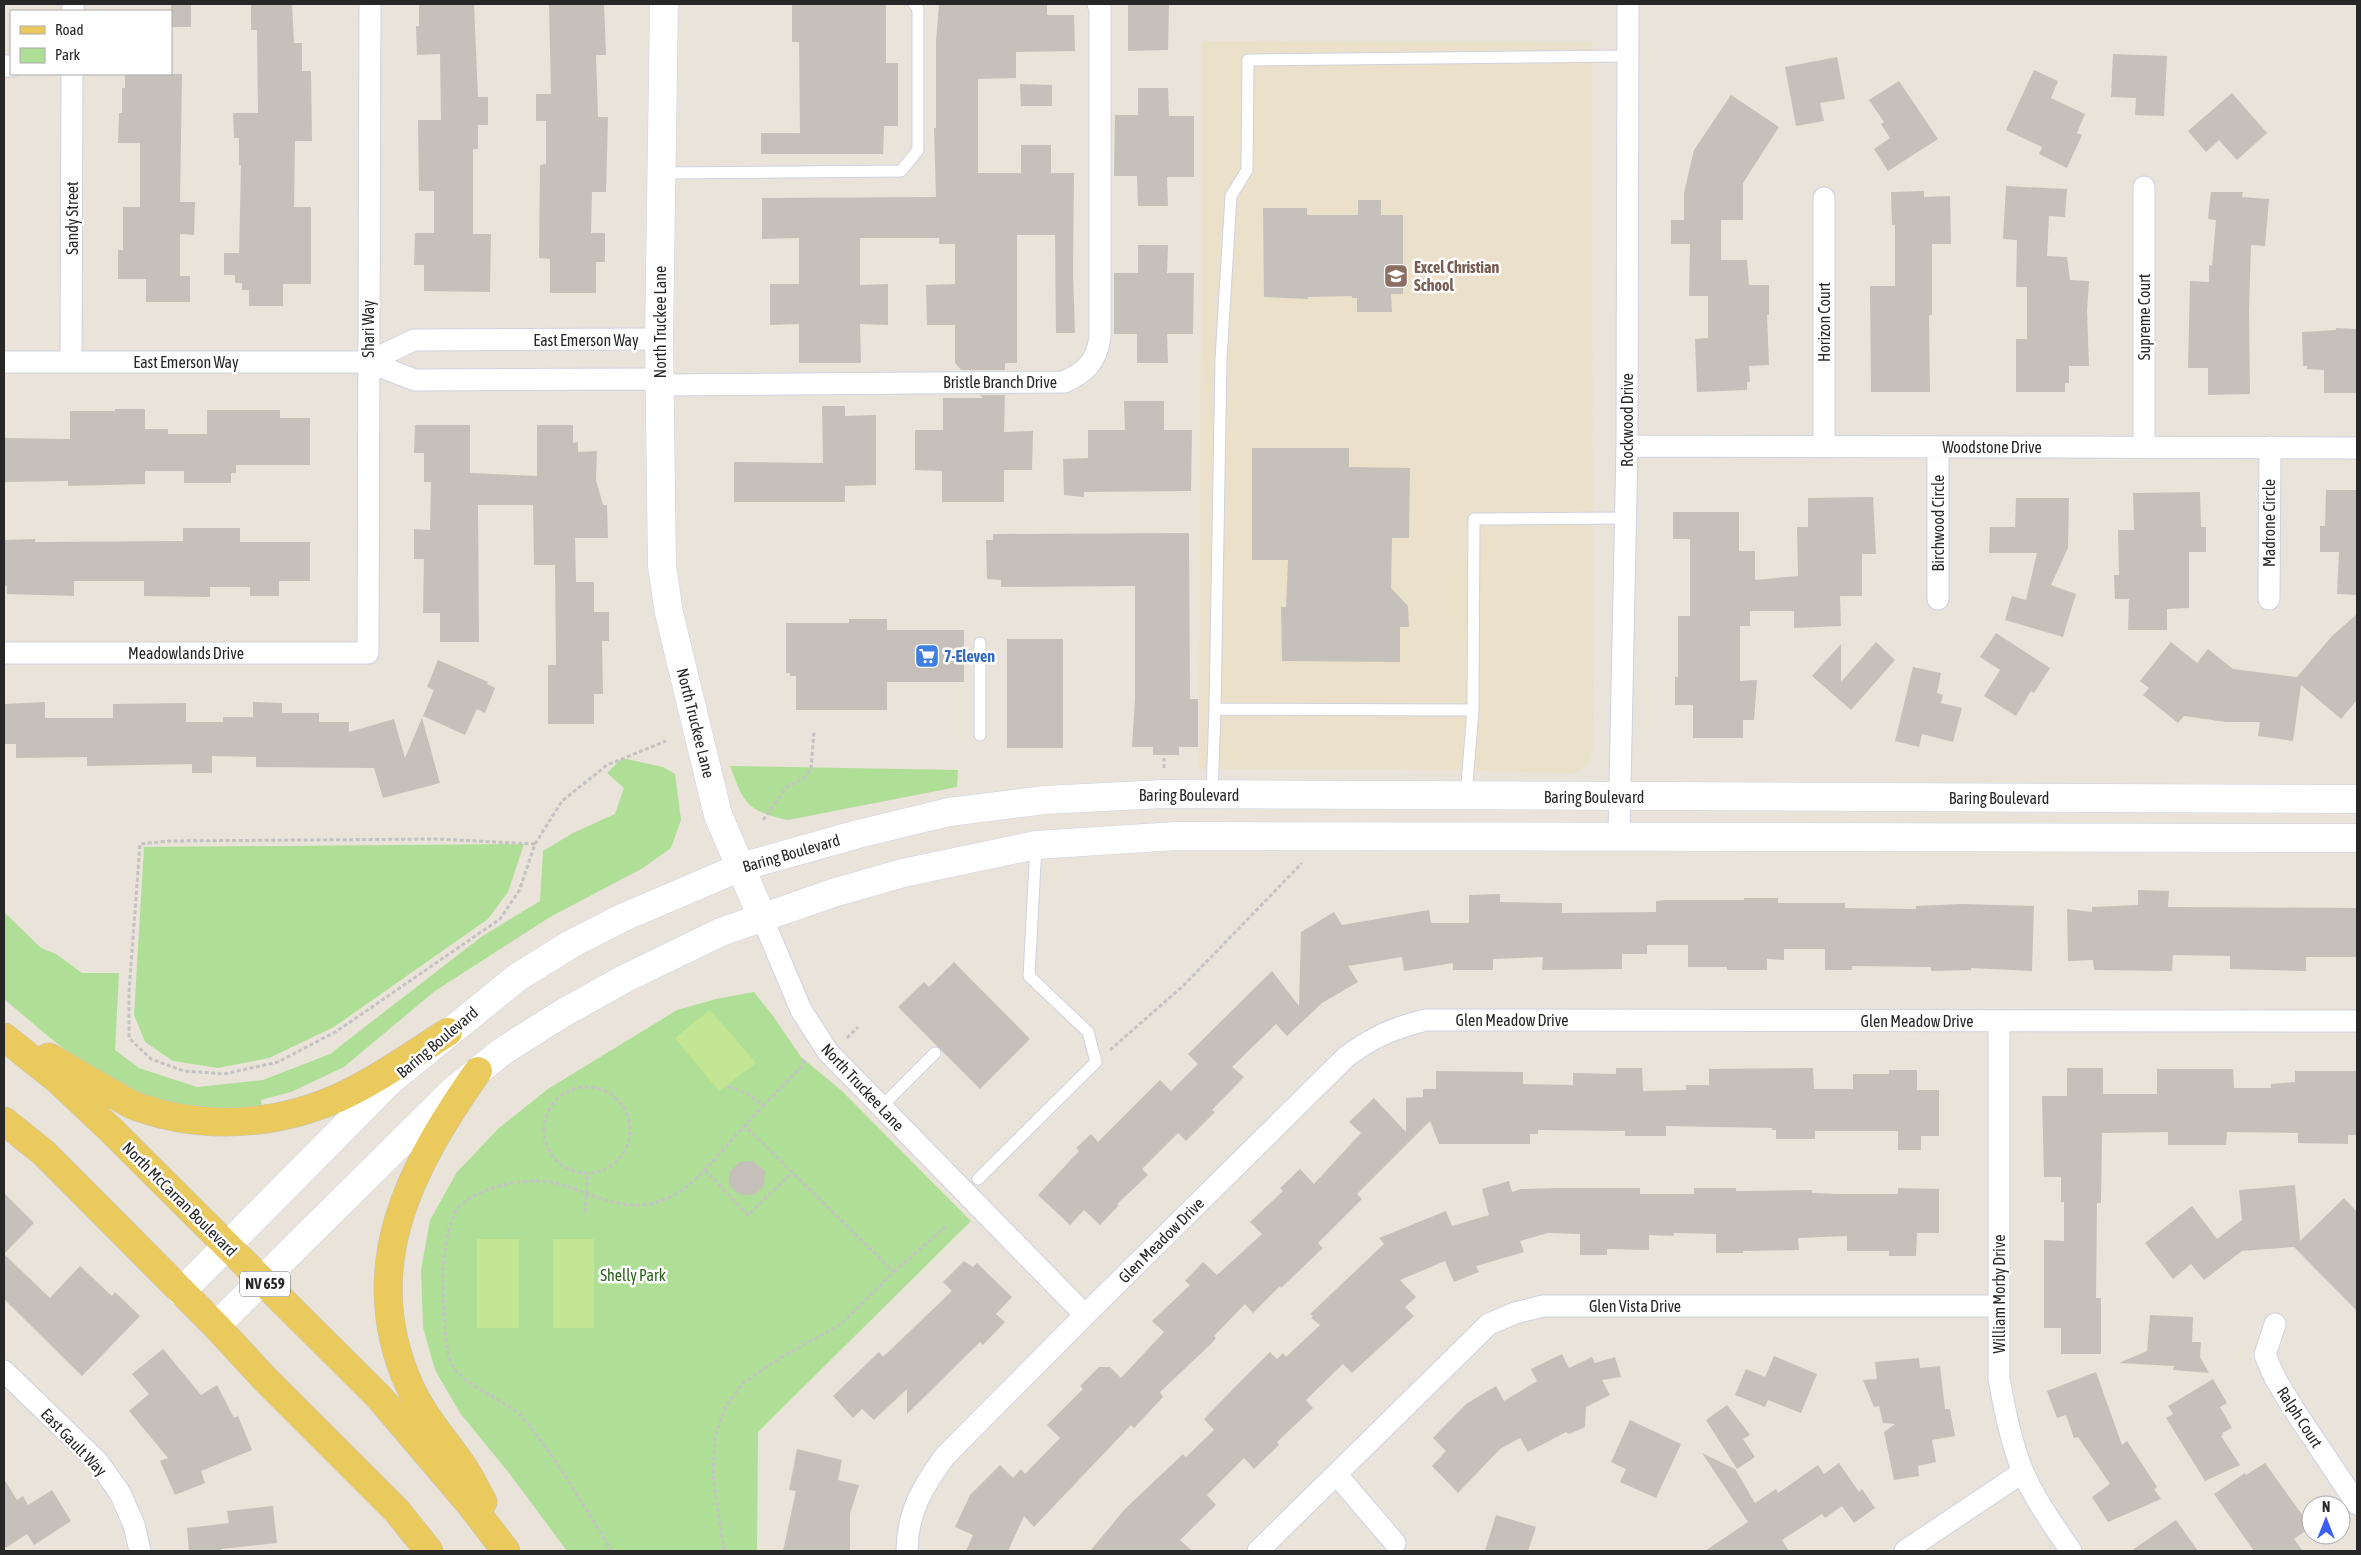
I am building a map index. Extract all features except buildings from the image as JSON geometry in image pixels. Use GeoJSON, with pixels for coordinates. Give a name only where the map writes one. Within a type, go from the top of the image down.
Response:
{"type":"FeatureCollection","features":[{"type":"Feature","properties":{"kind":"main road","name":"North Truckee Lane"},"geometry":{"type":"LineString","coordinates":[[664,4],[659,339],[662,566],[669,614],[718,815],[762,917]]}},
{"type":"Feature","properties":{"kind":"main road","name":"Baring Boulevard"},"geometry":{"type":"LineString","coordinates":[[181,1292],[392,1079],[518,977],[571,944],[624,917],[741,867],[858,834],[974,808],[1108,795],[2357,799]]}},
{"type":"Feature","properties":{"kind":"main road"},"geometry":{"type":"LineString","coordinates":[[216,1326],[400,1142],[478,1071],[510,1046],[624,979],[721,932],[762,917],[903,873],[1036,845],[1176,836],[2357,838]]}},
{"type":"Feature","properties":{"kind":"main road"},"geometry":{"type":"LineString","coordinates":[[4,1033],[136,1106],[179,1118],[232,1123],[279,1116],[337,1098],[397,1065],[448,1032]]}},
{"type":"Feature","properties":{"kind":"main road","name":"North McCarran Boulevard"},"geometry":{"type":"LineString","coordinates":[[4,1037],[58,1080],[111,1130],[379,1397],[508,1551]]}},
{"type":"Feature","properties":{"kind":"main road"},"geometry":{"type":"LineString","coordinates":[[478,1071],[444,1119],[417,1169],[403,1206],[389,1261],[388,1306],[394,1345],[410,1387],[427,1419],[464,1467],[508,1551]]}},
{"type":"Feature","properties":{"kind":"main road"},"geometry":{"type":"LineString","coordinates":[[4,1120],[44,1153],[216,1326],[265,1379],[398,1511],[429,1551]]}},
{"type":"Feature","properties":{"kind":"street","name":"Shari Way"},"geometry":{"type":"LineString","coordinates":[[368,653],[370,4]]}},
{"type":"Feature","properties":{"kind":"street","name":"Bristle Branch Drive"},"geometry":{"type":"LineString","coordinates":[[660,382],[1064,382],[1079,376],[1092,364],[1099,348],[1100,337],[1100,8],[1098,4]]}},
{"type":"Feature","properties":{"kind":"street","name":"Rockwood Drive"},"geometry":{"type":"LineString","coordinates":[[1619,836],[1627,446],[1628,4]]}},
{"type":"Feature","properties":{"kind":"street","name":"Sandy Street"},"geometry":{"type":"LineString","coordinates":[[71,362],[72,75]]}},
{"type":"Feature","properties":{"kind":"street","name":"Supreme Court"},"geometry":{"type":"LineString","coordinates":[[2144,188],[2144,447]]}},
{"type":"Feature","properties":{"kind":"street","name":"Horizon Court"},"geometry":{"type":"LineString","coordinates":[[1824,198],[1824,447]]}},
{"type":"Feature","properties":{"kind":"street","name":"East Emerson Way"},"geometry":{"type":"LineString","coordinates":[[368,362],[414,340],[659,339]]}},
{"type":"Feature","properties":{"kind":"street","name":"East Emerson Way"},"geometry":{"type":"LineString","coordinates":[[4,362],[368,362],[416,380],[660,382]]}},
{"type":"Feature","properties":{"kind":"street","name":"Woodstone Drive"},"geometry":{"type":"LineString","coordinates":[[1627,446],[2357,448]]}},
{"type":"Feature","properties":{"kind":"street","name":"Birchwood Circle"},"geometry":{"type":"LineString","coordinates":[[1938,447],[1938,599]]}},
{"type":"Feature","properties":{"kind":"street","name":"Madrone Circle"},"geometry":{"type":"LineString","coordinates":[[2269,599],[2270,448]]}},
{"type":"Feature","properties":{"kind":"street","name":"Meadowlands Drive"},"geometry":{"type":"LineString","coordinates":[[4,653],[368,653]]}},
{"type":"Feature","properties":{"kind":"street","name":"North Truckee Lane"},"geometry":{"type":"LineString","coordinates":[[762,917],[801,1010],[828,1052],[1085,1315]]}},
{"type":"Feature","properties":{"kind":"street","name":"Glen Meadow Drive"},"geometry":{"type":"LineString","coordinates":[[907,1551],[907,1538],[914,1509],[925,1483],[945,1456],[1346,1057],[1370,1040],[1397,1027],[1426,1020],[2357,1021]]}},
{"type":"Feature","properties":{"kind":"street","name":"William Morby Drive"},"geometry":{"type":"LineString","coordinates":[[1999,1021],[1999,1379],[2006,1422],[2024,1472],[2042,1508],[2071,1551]]}},
{"type":"Feature","properties":{"kind":"street","name":"Glen Vista Drive"},"geometry":{"type":"LineString","coordinates":[[1258,1551],[1488,1324],[1515,1313],[1543,1306],[1998,1306]]}},
{"type":"Feature","properties":{"kind":"street","name":"Ralph Court"},"geometry":{"type":"LineString","coordinates":[[2275,1324],[2265,1355],[2293,1408],[2357,1504]]}},
{"type":"Feature","properties":{"kind":"street","name":"East Gault Way"},"geometry":{"type":"LineString","coordinates":[[4,1371],[98,1462],[120,1493],[134,1525],[140,1551]]}},
{"type":"Feature","properties":{"kind":"street"},"geometry":{"type":"LineString","coordinates":[[1904,1551],[2024,1472]]}},
{"type":"Feature","properties":{"kind":"street"},"geometry":{"type":"LineString","coordinates":[[1336,1475],[1395,1543]]}},
{"type":"Feature","properties":{"kind":"lane"},"geometry":{"type":"LineString","coordinates":[[662,173],[901,171],[918,150],[918,9],[914,4]]}},
{"type":"Feature","properties":{"kind":"lane"},"geometry":{"type":"LineString","coordinates":[[1212,794],[1221,359],[1231,196],[1247,170],[1248,60],[1628,56]]}},
{"type":"Feature","properties":{"kind":"lane"},"geometry":{"type":"LineString","coordinates":[[1466,796],[1473,710],[1474,519],[1625,518]]}},
{"type":"Feature","properties":{"kind":"lane"},"geometry":{"type":"LineString","coordinates":[[980,643],[980,734]]}},
{"type":"Feature","properties":{"kind":"lane"},"geometry":{"type":"LineString","coordinates":[[1215,709],[1473,710]]}},
{"type":"Feature","properties":{"kind":"lane"},"geometry":{"type":"LineString","coordinates":[[978,1179],[1096,1062],[1088,1032],[1029,976],[1036,845]]}},
{"type":"Feature","properties":{"kind":"lane"},"geometry":{"type":"LineString","coordinates":[[880,1107],[935,1053]]}},
{"type":"Feature","properties":{"kind":"path"},"geometry":{"type":"LineString","coordinates":[[763,820],[787,786],[806,777],[811,770],[814,730]]}},
{"type":"Feature","properties":{"kind":"path"},"geometry":{"type":"LineString","coordinates":[[535,844],[437,838],[169,841],[140,844],[129,992],[129,1038],[151,1060],[184,1071],[224,1074],[278,1062],[337,1031],[500,919],[519,891],[535,844],[562,801],[607,764],[666,741]]}},
{"type":"Feature","properties":{"kind":"path"},"geometry":{"type":"LineString","coordinates":[[1096,1062],[1184,985],[1305,860]]}},
{"type":"Feature","properties":{"kind":"path"},"geometry":{"type":"LineString","coordinates":[[841,1043],[858,1028]]}},
{"type":"Feature","properties":{"kind":"path"},"geometry":{"type":"LineString","coordinates":[[612,1551],[570,1483],[519,1414],[471,1384],[453,1367],[442,1305],[444,1250],[456,1210],[473,1197],[515,1181],[558,1183],[586,1195],[631,1206],[665,1200],[682,1190],[705,1170],[803,1065],[804,1059]]}},
{"type":"Feature","properties":{"kind":"path"},"geometry":{"type":"LineString","coordinates":[[580,1086],[604,1089],[614,1095],[628,1114],[630,1126],[630,1137],[619,1158],[600,1171],[588,1173],[570,1170],[555,1159],[550,1152],[544,1135],[545,1117],[549,1108],[561,1095],[580,1086]]}},
{"type":"Feature","properties":{"kind":"path"},"geometry":{"type":"LineString","coordinates":[[728,1086],[743,1090],[754,1096],[763,1106]]}},
{"type":"Feature","properties":{"kind":"path"},"geometry":{"type":"LineString","coordinates":[[745,1126],[894,1272]]}},
{"type":"Feature","properties":{"kind":"path"},"geometry":{"type":"LineString","coordinates":[[705,1170],[748,1216],[792,1173]]}},
{"type":"Feature","properties":{"kind":"path"},"geometry":{"type":"LineString","coordinates":[[584,1212],[588,1173]]}},
{"type":"Feature","properties":{"kind":"path"},"geometry":{"type":"LineString","coordinates":[[724,1551],[713,1476],[715,1436],[726,1406],[742,1384],[780,1358],[841,1324],[894,1272],[946,1226]]}},
{"type":"Feature","properties":{"kind":"shaded area","name":"Excel Christian School"},"geometry":{"type":"Polygon","coordinates":[[[1202,41],[1592,42],[1593,750],[1589,764],[1575,773],[1393,769],[1199,769],[1202,41]]]}},
{"type":"Feature","properties":{"kind":"green space"},"geometry":{"type":"Polygon","coordinates":[[[622,758],[663,767],[675,774],[681,820],[671,848],[643,868],[550,917],[435,991],[344,1067],[291,1092],[261,1100],[262,1106],[221,1109],[181,1107],[168,1105],[134,1093],[113,1082],[75,1057],[4,999],[4,912],[41,948],[56,954],[82,973],[119,973],[115,1050],[139,1068],[197,1087],[263,1080],[330,1054],[481,937],[540,901],[543,851],[573,833],[615,814],[624,788],[607,773],[622,758]]]}},
{"type":"Feature","properties":{"kind":"green space"},"geometry":{"type":"Polygon","coordinates":[[[730,766],[958,770],[957,787],[788,820],[764,813],[749,804],[739,789],[730,766]]]}},
{"type":"Feature","properties":{"kind":"green space"},"geometry":{"type":"Polygon","coordinates":[[[524,844],[508,892],[488,919],[334,1027],[269,1058],[218,1068],[173,1061],[145,1042],[134,1015],[144,847],[524,844]]]}},
{"type":"Feature","properties":{"kind":"green space","name":"Shelly Park"},"geometry":{"type":"Polygon","coordinates":[[[754,992],[801,1057],[842,1091],[971,1221],[758,1432],[757,1551],[567,1551],[509,1473],[460,1413],[435,1370],[423,1327],[421,1270],[430,1220],[457,1172],[499,1128],[548,1089],[677,1010],[716,999],[754,992]]]}},
{"type":"Feature","properties":{"kind":"green space"},"geometry":{"type":"Polygon","coordinates":[[[710,1010],[756,1063],[719,1091],[675,1038],[710,1010]]]}},
{"type":"Feature","properties":{"kind":"green space"},"geometry":{"type":"Polygon","coordinates":[[[477,1239],[519,1239],[519,1328],[477,1328],[477,1239]]]}},
{"type":"Feature","properties":{"kind":"green space"},"geometry":{"type":"Polygon","coordinates":[[[553,1239],[594,1239],[594,1328],[553,1328],[553,1239]]]}},
{"type":"Feature","properties":{"kind":"place","name":"Excel Christian School"},"geometry":{"type":"Point","coordinates":[1396,276]}},
{"type":"Feature","properties":{"kind":"place","name":"7-Eleven"},"geometry":{"type":"Point","coordinates":[927,656]}}]}
